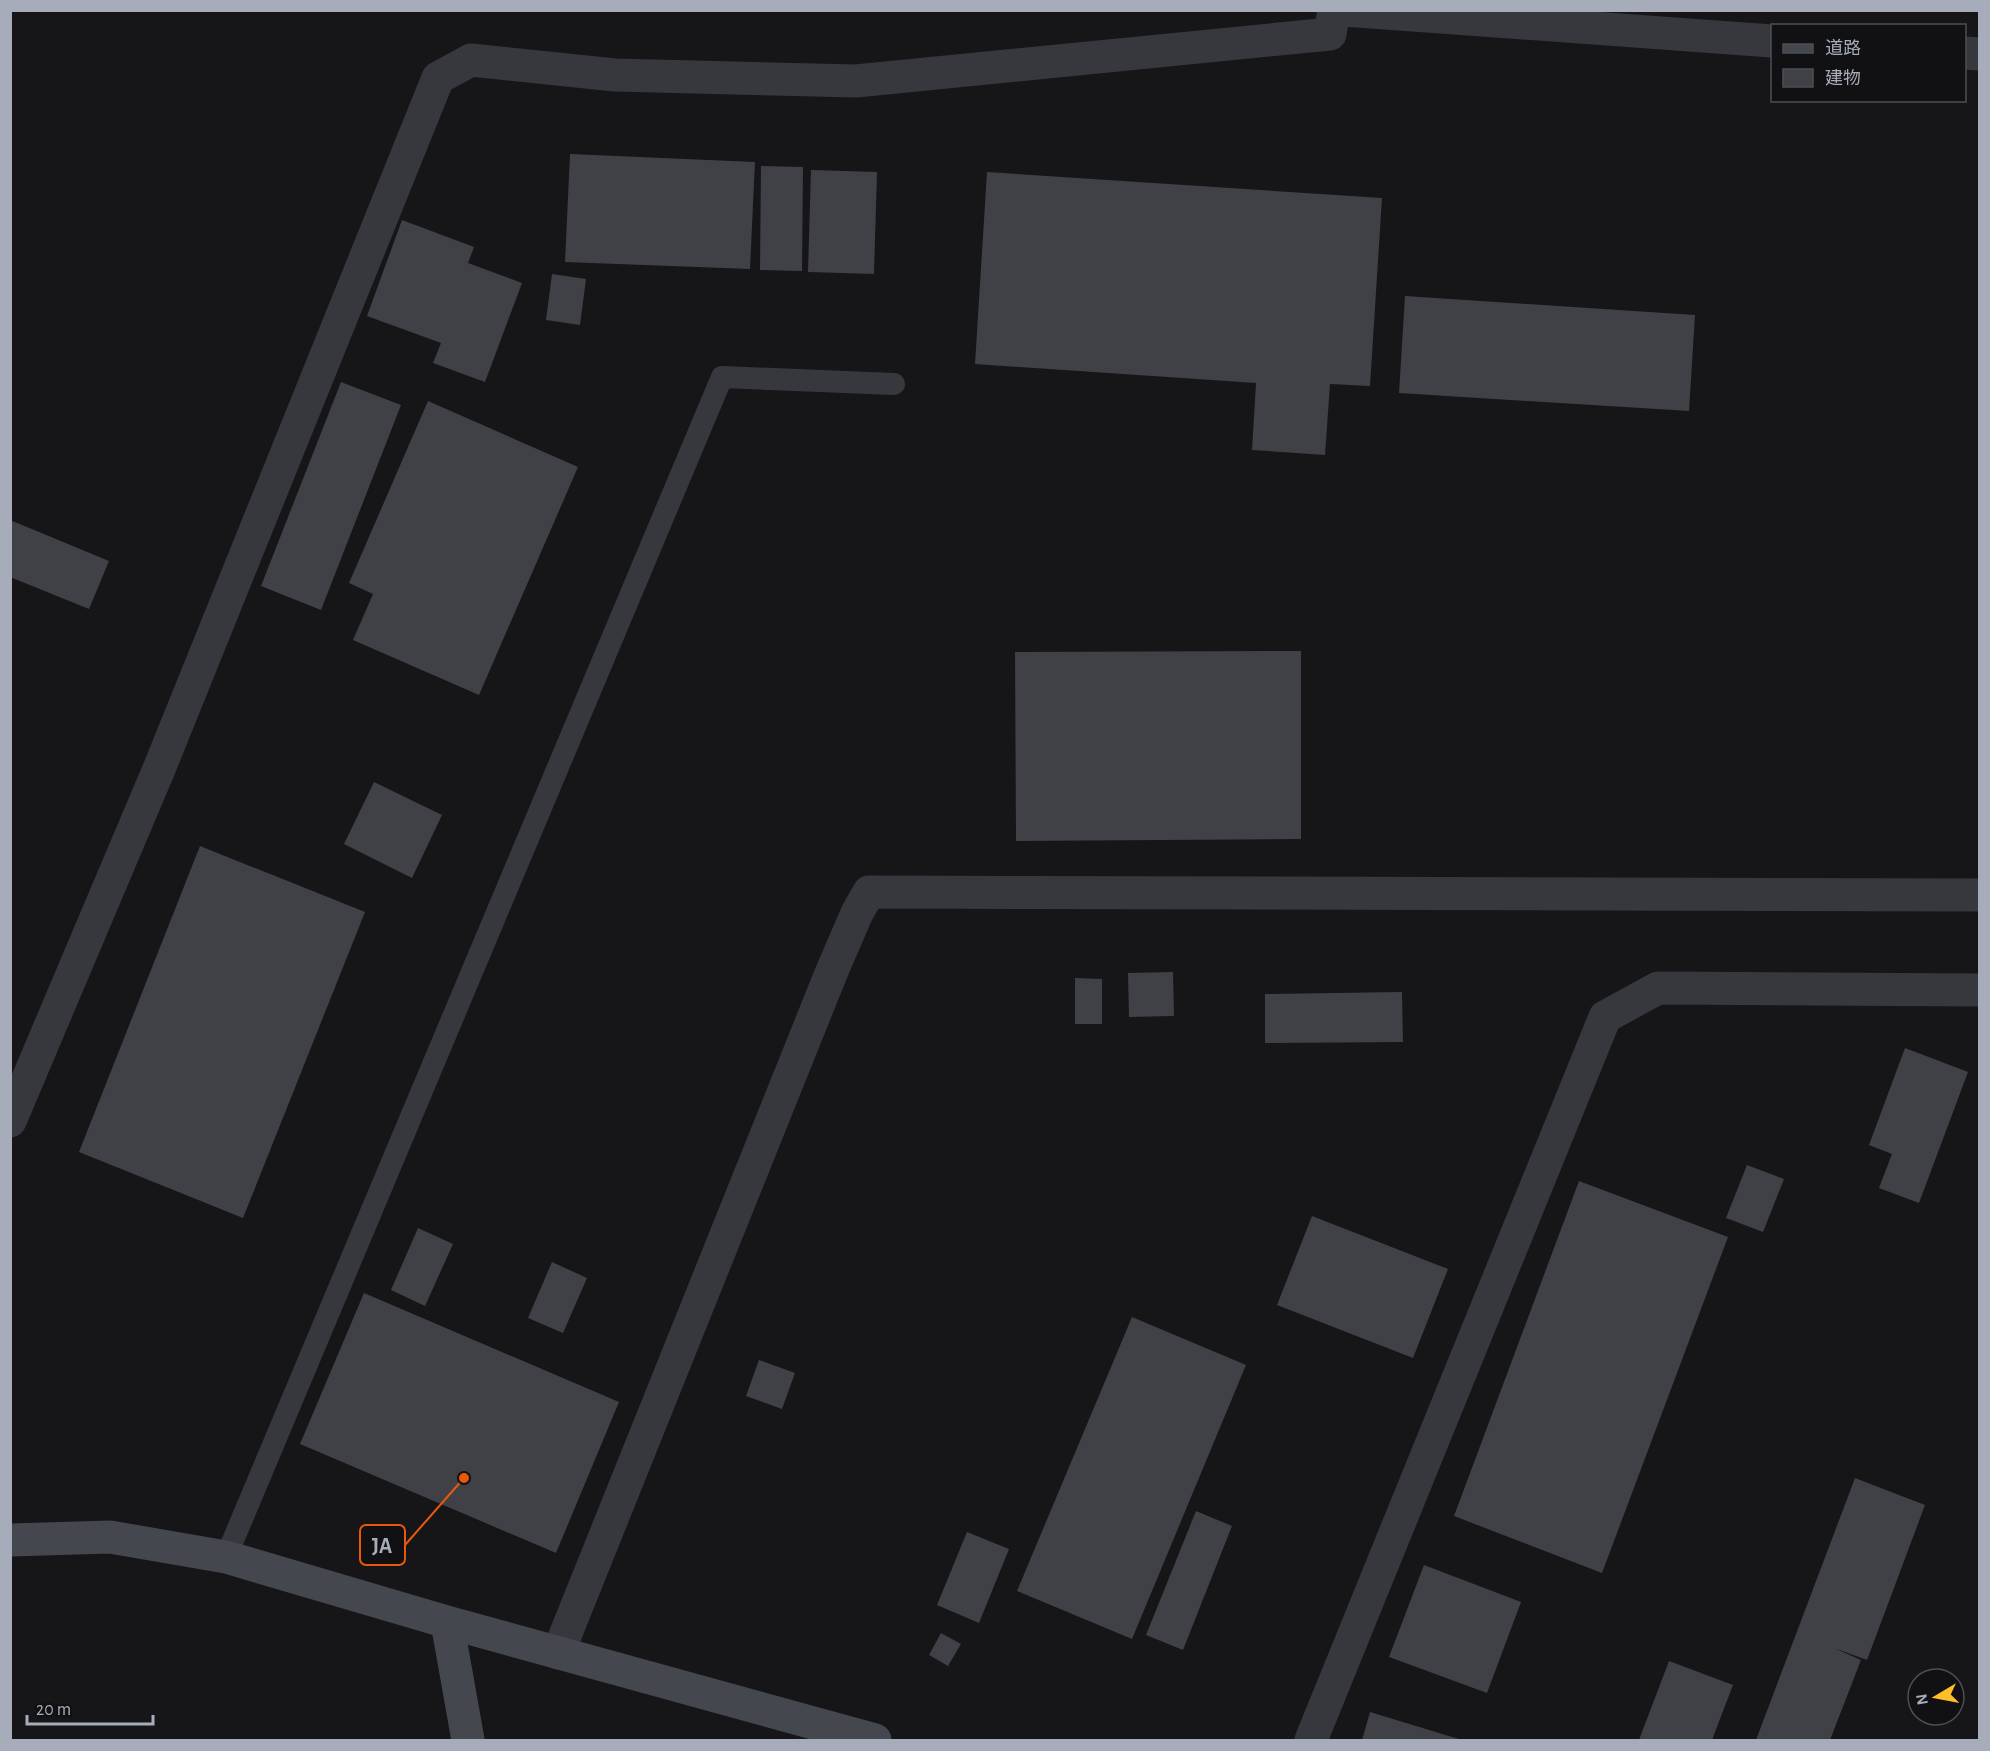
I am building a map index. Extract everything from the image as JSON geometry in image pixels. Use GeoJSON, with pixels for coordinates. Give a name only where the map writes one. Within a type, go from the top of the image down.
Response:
{"type":"FeatureCollection","features":[{"type":"Feature","properties":{"kind":"street"},"geometry":{"type":"LineString","coordinates":[[10,1121],[159,770],[438,78],[471,60],[615,75],[856,81],[1330,34],[1334,10]]}},
{"type":"Feature","properties":{"kind":"street"},"geometry":{"type":"LineString","coordinates":[[1344,10],[1771,41]]}},
{"type":"Feature","properties":{"kind":"street"},"geometry":{"type":"LineString","coordinates":[[558,1653],[832,971],[857,913],[869,892],[1980,895]]}},
{"type":"Feature","properties":{"kind":"street"},"geometry":{"type":"LineString","coordinates":[[1311,1740],[1605,1017],[1658,988],[1980,990]]}},
{"type":"Feature","properties":{"kind":"street"},"geometry":{"type":"LineString","coordinates":[[10,1540],[110,1537],[226,1557],[447,1622],[875,1740]]}},
{"type":"Feature","properties":{"kind":"street"},"geometry":{"type":"LineString","coordinates":[[447,1622],[468,1740]]}},
{"type":"Feature","properties":{"kind":"lane"},"geometry":{"type":"LineString","coordinates":[[226,1557],[722,377],[894,384]]}},
{"type":"Feature","properties":{"kind":"building"},"geometry":{"type":"Polygon","coordinates":[[[570,154],[755,162],[750,269],[565,262],[570,154]]]}},
{"type":"Feature","properties":{"kind":"building"},"geometry":{"type":"Polygon","coordinates":[[[761,166],[803,167],[802,271],[760,270],[761,166]]]}},
{"type":"Feature","properties":{"kind":"building"},"geometry":{"type":"Polygon","coordinates":[[[811,170],[877,172],[874,274],[808,272],[811,170]]]}},
{"type":"Feature","properties":{"kind":"building"},"geometry":{"type":"Polygon","coordinates":[[[987,172],[1382,198],[1370,386],[1330,384],[1325,455],[1252,450],[1256,383],[975,364],[987,172]]]}},
{"type":"Feature","properties":{"kind":"building"},"geometry":{"type":"Polygon","coordinates":[[[402,220],[474,247],[468,263],[522,283],[485,382],[433,363],[441,343],[367,316],[402,220]]]}},
{"type":"Feature","properties":{"kind":"building"},"geometry":{"type":"Polygon","coordinates":[[[552,274],[586,279],[580,325],[546,320],[552,274]]]}},
{"type":"Feature","properties":{"kind":"building"},"geometry":{"type":"Polygon","coordinates":[[[1405,296],[1695,315],[1689,411],[1399,393],[1405,296]]]}},
{"type":"Feature","properties":{"kind":"building"},"geometry":{"type":"Polygon","coordinates":[[[341,382],[401,405],[321,610],[261,586],[341,382]]]}},
{"type":"Feature","properties":{"kind":"building"},"geometry":{"type":"Polygon","coordinates":[[[428,401],[578,467],[479,695],[353,640],[373,594],[349,583],[428,401]]]}},
{"type":"Feature","properties":{"kind":"building"},"geometry":{"type":"Polygon","coordinates":[[[10,520],[109,561],[89,609],[10,577],[10,520]]]}},
{"type":"Feature","properties":{"kind":"building"},"geometry":{"type":"Polygon","coordinates":[[[1301,651],[1301,839],[1016,841],[1015,652],[1301,651]]]}},
{"type":"Feature","properties":{"kind":"building"},"geometry":{"type":"Polygon","coordinates":[[[374,782],[442,815],[412,878],[344,844],[374,782]]]}},
{"type":"Feature","properties":{"kind":"building"},"geometry":{"type":"Polygon","coordinates":[[[200,846],[365,912],[243,1218],[79,1152],[200,846]]]}},
{"type":"Feature","properties":{"kind":"building"},"geometry":{"type":"Polygon","coordinates":[[[1173,972],[1174,1016],[1129,1017],[1128,973],[1173,972]]]}},
{"type":"Feature","properties":{"kind":"building"},"geometry":{"type":"Polygon","coordinates":[[[1075,978],[1102,979],[1102,1024],[1075,1024],[1075,978]]]}},
{"type":"Feature","properties":{"kind":"building"},"geometry":{"type":"Polygon","coordinates":[[[1402,992],[1403,1042],[1265,1043],[1265,994],[1402,992]]]}},
{"type":"Feature","properties":{"kind":"building"},"geometry":{"type":"Polygon","coordinates":[[[1905,1048],[1968,1072],[1919,1203],[1879,1188],[1892,1154],[1869,1145],[1905,1048]]]}},
{"type":"Feature","properties":{"kind":"building"},"geometry":{"type":"Polygon","coordinates":[[[1747,1165],[1784,1179],[1763,1232],[1726,1218],[1747,1165]]]}},
{"type":"Feature","properties":{"kind":"building"},"geometry":{"type":"Polygon","coordinates":[[[1579,1181],[1728,1237],[1602,1573],[1454,1516],[1579,1181]]]}},
{"type":"Feature","properties":{"kind":"building"},"geometry":{"type":"Polygon","coordinates":[[[1312,1216],[1448,1269],[1413,1358],[1277,1305],[1312,1216]]]}},
{"type":"Feature","properties":{"kind":"building"},"geometry":{"type":"Polygon","coordinates":[[[418,1228],[453,1244],[425,1306],[391,1290],[418,1228]]]}},
{"type":"Feature","properties":{"kind":"building"},"geometry":{"type":"Polygon","coordinates":[[[552,1262],[587,1278],[563,1333],[528,1318],[552,1262]]]}},
{"type":"Feature","properties":{"kind":"building"},"geometry":{"type":"Polygon","coordinates":[[[364,1293],[619,1402],[556,1553],[300,1444],[364,1293]]]}},
{"type":"Feature","properties":{"kind":"building"},"geometry":{"type":"Polygon","coordinates":[[[1132,1317],[1246,1365],[1132,1639],[1017,1591],[1132,1317]]]}},
{"type":"Feature","properties":{"kind":"building"},"geometry":{"type":"Polygon","coordinates":[[[759,1360],[795,1373],[782,1409],[746,1396],[759,1360]]]}},
{"type":"Feature","properties":{"kind":"building"},"geometry":{"type":"Polygon","coordinates":[[[1855,1478],[1925,1505],[1867,1660],[1834,1648],[1861,1660],[1830,1740],[1756,1740],[1855,1478]]]}},
{"type":"Feature","properties":{"kind":"building"},"geometry":{"type":"Polygon","coordinates":[[[1196,1511],[1232,1526],[1183,1650],[1146,1635],[1196,1511]]]}},
{"type":"Feature","properties":{"kind":"building"},"geometry":{"type":"Polygon","coordinates":[[[967,1532],[1009,1549],[979,1623],[937,1605],[967,1532]]]}},
{"type":"Feature","properties":{"kind":"building"},"geometry":{"type":"Polygon","coordinates":[[[1424,1565],[1521,1602],[1487,1693],[1389,1657],[1424,1565]]]}},
{"type":"Feature","properties":{"kind":"building"},"geometry":{"type":"Polygon","coordinates":[[[941,1633],[961,1644],[948,1666],[929,1655],[941,1633]]]}},
{"type":"Feature","properties":{"kind":"building"},"geometry":{"type":"Polygon","coordinates":[[[1669,1661],[1733,1685],[1712,1740],[1639,1740],[1669,1661]]]}},
{"type":"Feature","properties":{"kind":"building"},"geometry":{"type":"Polygon","coordinates":[[[1370,1712],[1462,1740],[1362,1740],[1370,1712]]]}},
{"type":"Feature","properties":{"kind":"place","name":"JA"},"geometry":{"type":"Point","coordinates":[464,1478]}}]}
